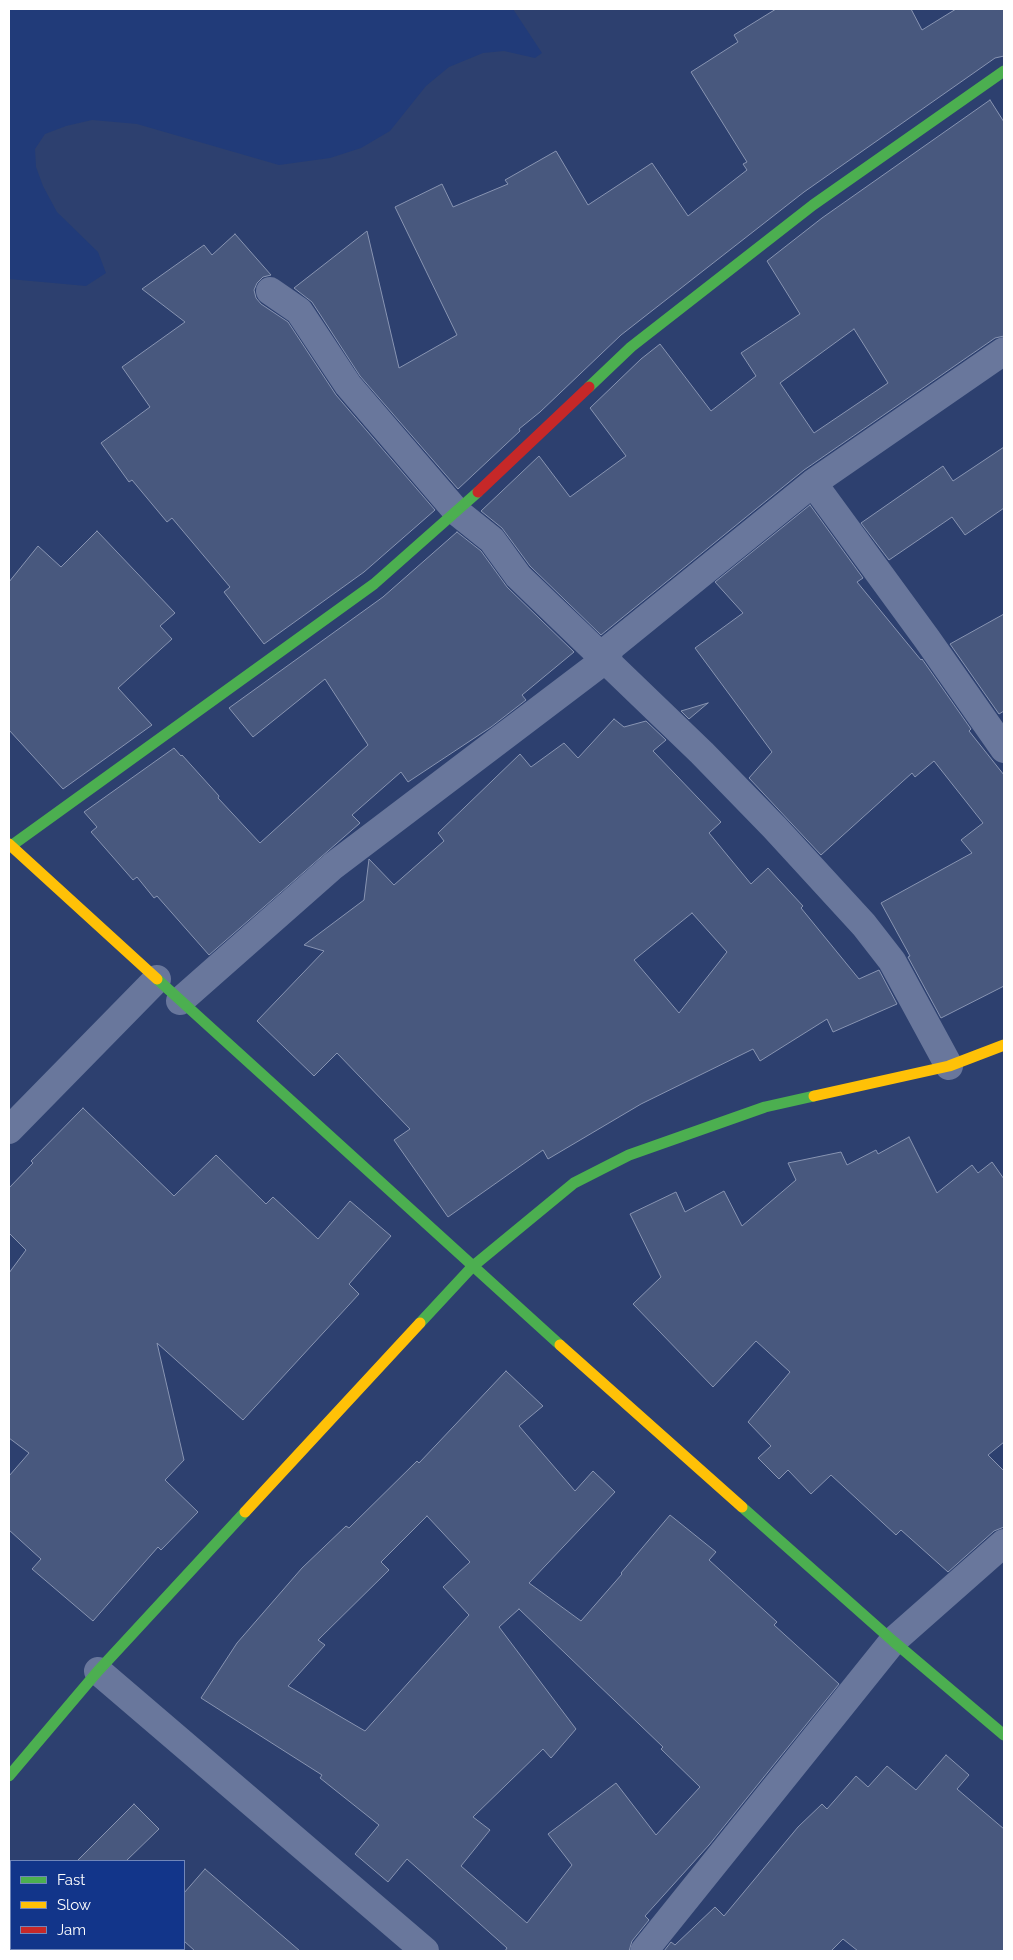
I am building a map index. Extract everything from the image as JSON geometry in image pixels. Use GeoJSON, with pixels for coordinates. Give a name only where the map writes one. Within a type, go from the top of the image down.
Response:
{"type":"FeatureCollection","features":[{"type":"Feature","properties":{"kind":"street"},"geometry":{"type":"LineString","coordinates":[[1004,71],[813,206],[631,347],[457,512],[374,584],[10,845],[472,1267],[893,1641],[1004,1735]]}},
{"type":"Feature","properties":{"kind":"street"},"geometry":{"type":"LineString","coordinates":[[270,291],[299,311],[348,385],[457,512],[492,540],[518,576],[677,728],[768,821],[864,925],[892,961],[949,1066]]}},
{"type":"Feature","properties":{"kind":"street"},"geometry":{"type":"LineString","coordinates":[[180,1001],[332,866],[606,659],[611,647],[814,483],[1004,351]]}},
{"type":"Feature","properties":{"kind":"street"},"geometry":{"type":"LineString","coordinates":[[814,483],[1004,749]]}},
{"type":"Feature","properties":{"kind":"street"},"geometry":{"type":"LineString","coordinates":[[9,1130],[158,979]]}},
{"type":"Feature","properties":{"kind":"street"},"geometry":{"type":"LineString","coordinates":[[9,1776],[98,1671],[472,1267],[574,1183],[629,1155],[765,1107],[949,1066],[1004,1045]]}},
{"type":"Feature","properties":{"kind":"street"},"geometry":{"type":"LineString","coordinates":[[644,1951],[893,1641],[1004,1543]]}},
{"type":"Feature","properties":{"kind":"street"},"geometry":{"type":"LineString","coordinates":[[98,1671],[426,1951]]}},
{"type":"Feature","properties":{"kind":"water"},"geometry":{"type":"Polygon","coordinates":[[[9,9],[513,9],[542,53],[535,58],[504,51],[483,53],[449,67],[426,86],[390,131],[361,148],[330,158],[279,165],[137,124],[92,120],[66,126],[45,134],[35,149],[36,167],[43,186],[57,212],[98,252],[106,273],[86,286],[9,279],[9,9]]]}},
{"type":"Feature","properties":{"kind":"building"},"geometry":{"type":"Polygon","coordinates":[[[776,9],[911,9],[922,30],[956,9],[1004,9],[1004,56],[995,58],[804,192],[621,335],[540,412],[519,429],[520,431],[458,489],[360,376],[312,302],[294,288],[367,231],[399,368],[457,335],[395,207],[442,184],[453,207],[508,184],[505,180],[556,151],[588,205],[652,163],[688,216],[747,170],[743,164],[747,162],[691,72],[738,42],[734,35],[776,9]]]}},
{"type":"Feature","properties":{"kind":"building"},"geometry":{"type":"Polygon","coordinates":[[[990,100],[1004,122],[1004,336],[995,338],[804,470],[601,635],[530,566],[502,528],[481,511],[539,456],[570,497],[626,456],[590,408],[641,359],[660,344],[711,411],[756,376],[741,353],[800,314],[767,261],[822,218],[990,100]],[[854,329],[780,383],[814,433],[888,383],[854,329]]]}},
{"type":"Feature","properties":{"kind":"building"},"geometry":{"type":"Polygon","coordinates":[[[235,234],[271,275],[263,277],[257,283],[254,290],[256,298],[261,304],[288,322],[336,395],[435,510],[364,572],[264,644],[224,592],[230,587],[172,518],[167,522],[132,480],[129,482],[101,443],[150,407],[122,367],[185,322],[142,289],[204,245],[212,255],[235,234]]]}},
{"type":"Feature","properties":{"kind":"building"},"geometry":{"type":"Polygon","coordinates":[[[1004,447],[1004,508],[965,535],[952,517],[889,560],[861,523],[943,466],[953,481],[1004,447]]]}},
{"type":"Feature","properties":{"kind":"building"},"geometry":{"type":"Polygon","coordinates":[[[810,505],[863,578],[857,582],[922,659],[971,729],[969,731],[1004,775],[1004,986],[941,1018],[881,903],[972,853],[961,840],[983,823],[934,761],[915,777],[912,773],[821,855],[749,778],[772,752],[695,648],[743,613],[715,582],[810,505]]]}},
{"type":"Feature","properties":{"kind":"building"},"geometry":{"type":"Polygon","coordinates":[[[97,531],[175,613],[160,626],[172,639],[118,688],[152,725],[63,789],[9,730],[9,582],[38,546],[61,567],[97,531]]]}},
{"type":"Feature","properties":{"kind":"building"},"geometry":{"type":"Polygon","coordinates":[[[457,532],[481,551],[507,587],[574,652],[522,695],[526,700],[491,727],[408,782],[401,772],[352,815],[360,823],[209,955],[157,896],[154,898],[137,877],[133,880],[91,832],[97,827],[84,812],[174,748],[260,843],[368,745],[325,679],[253,737],[229,708],[383,597],[457,532]]]}},
{"type":"Feature","properties":{"kind":"building"},"geometry":{"type":"Polygon","coordinates":[[[1004,614],[1004,711],[999,714],[950,644],[1004,614]]]}},
{"type":"Feature","properties":{"kind":"building"},"geometry":{"type":"Polygon","coordinates":[[[708,703],[689,719],[681,711],[708,703]]]}},
{"type":"Feature","properties":{"kind":"building"},"geometry":{"type":"Polygon","coordinates":[[[614,719],[624,727],[646,721],[666,740],[653,751],[721,822],[709,833],[751,884],[768,868],[803,906],[801,908],[859,979],[879,970],[897,1004],[833,1032],[827,1019],[760,1061],[753,1049],[641,1104],[548,1159],[543,1150],[448,1217],[394,1140],[410,1129],[337,1053],[314,1076],[257,1021],[324,951],[304,945],[364,900],[369,859],[394,885],[444,841],[438,833],[520,754],[531,767],[564,743],[578,758],[614,719]],[[692,913],[634,960],[679,1013],[727,952],[692,913]]]}},
{"type":"Feature","properties":{"kind":"building"},"geometry":{"type":"Polygon","coordinates":[[[83,1108],[174,1196],[216,1155],[266,1204],[273,1197],[318,1239],[350,1201],[391,1236],[349,1284],[359,1294],[243,1420],[157,1343],[184,1460],[165,1480],[198,1512],[161,1550],[158,1547],[93,1621],[32,1569],[41,1559],[9,1530],[9,1476],[29,1453],[9,1438],[9,1273],[26,1250],[9,1233],[9,1188],[33,1163],[31,1161],[83,1108]]]}},
{"type":"Feature","properties":{"kind":"building"},"geometry":{"type":"Polygon","coordinates":[[[909,1137],[937,1193],[972,1165],[978,1173],[992,1162],[1004,1179],[1004,1442],[988,1455],[1004,1471],[1004,1527],[994,1531],[948,1572],[901,1530],[896,1535],[831,1475],[811,1494],[788,1470],[779,1479],[758,1458],[771,1446],[748,1422],[790,1372],[756,1341],[713,1387],[633,1304],[661,1277],[630,1214],[676,1192],[685,1212],[724,1191],[742,1226],[796,1180],[788,1163],[841,1152],[847,1165],[876,1150],[878,1154],[909,1137]]]}},
{"type":"Feature","properties":{"kind":"building"},"geometry":{"type":"Polygon","coordinates":[[[506,1371],[543,1406],[519,1426],[575,1491],[593,1471],[615,1492],[529,1583],[581,1621],[670,1515],[716,1552],[709,1560],[777,1622],[774,1625],[839,1684],[709,1845],[645,1916],[649,1920],[632,1941],[629,1951],[505,1951],[507,1948],[407,1859],[388,1882],[355,1854],[379,1825],[320,1778],[322,1775],[201,1698],[237,1643],[302,1568],[346,1526],[349,1528],[417,1461],[419,1463],[506,1371]],[[427,1516],[381,1562],[389,1570],[318,1640],[325,1645],[288,1686],[365,1731],[469,1615],[443,1587],[470,1562],[427,1516]],[[519,1609],[499,1627],[576,1729],[551,1758],[543,1749],[473,1817],[490,1830],[461,1866],[527,1923],[572,1865],[548,1834],[616,1783],[656,1835],[700,1787],[661,1749],[663,1747],[519,1609]]]}},
{"type":"Feature","properties":{"kind":"building"},"geometry":{"type":"Polygon","coordinates":[[[946,1755],[969,1775],[957,1789],[1004,1829],[1004,1951],[858,1951],[843,1939],[831,1951],[664,1951],[671,1942],[675,1945],[715,1907],[724,1916],[798,1827],[822,1804],[827,1809],[856,1776],[868,1787],[887,1766],[916,1790],[946,1755]]]}},
{"type":"Feature","properties":{"kind":"building"},"geometry":{"type":"Polygon","coordinates":[[[134,1804],[159,1829],[127,1860],[78,1860],[134,1804]]]}},
{"type":"Feature","properties":{"kind":"building"},"geometry":{"type":"Polygon","coordinates":[[[205,1869],[300,1951],[195,1951],[185,1942],[185,1892],[205,1869]]]}},
{"type":"Feature","properties":{"kind":"traffic: fast"},"geometry":{"type":"LineString","coordinates":[[589,387],[631,347],[813,205],[1004,71]]}},
{"type":"Feature","properties":{"kind":"traffic: fast"},"geometry":{"type":"LineString","coordinates":[[11,846],[374,584],[478,492]]}},
{"type":"Feature","properties":{"kind":"traffic: fast"},"geometry":{"type":"LineString","coordinates":[[157,979],[560,1345]]}},
{"type":"Feature","properties":{"kind":"traffic: fast"},"geometry":{"type":"LineString","coordinates":[[420,1323],[472,1267],[574,1183],[629,1155],[765,1107],[814,1096]]}},
{"type":"Feature","properties":{"kind":"traffic: fast"},"geometry":{"type":"LineString","coordinates":[[742,1507],[893,1641],[1004,1735]]}},
{"type":"Feature","properties":{"kind":"traffic: fast"},"geometry":{"type":"LineString","coordinates":[[9,1776],[98,1671],[245,1512]]}},
{"type":"Feature","properties":{"kind":"traffic: slow"},"geometry":{"type":"LineString","coordinates":[[9,844],[157,979]]}},
{"type":"Feature","properties":{"kind":"traffic: slow"},"geometry":{"type":"LineString","coordinates":[[814,1096],[949,1066],[1004,1045]]}},
{"type":"Feature","properties":{"kind":"traffic: slow"},"geometry":{"type":"LineString","coordinates":[[245,1512],[420,1323]]}},
{"type":"Feature","properties":{"kind":"traffic: slow"},"geometry":{"type":"LineString","coordinates":[[560,1345],[742,1507]]}},
{"type":"Feature","properties":{"kind":"traffic: jam"},"geometry":{"type":"LineString","coordinates":[[478,492],[589,387]]}}]}
